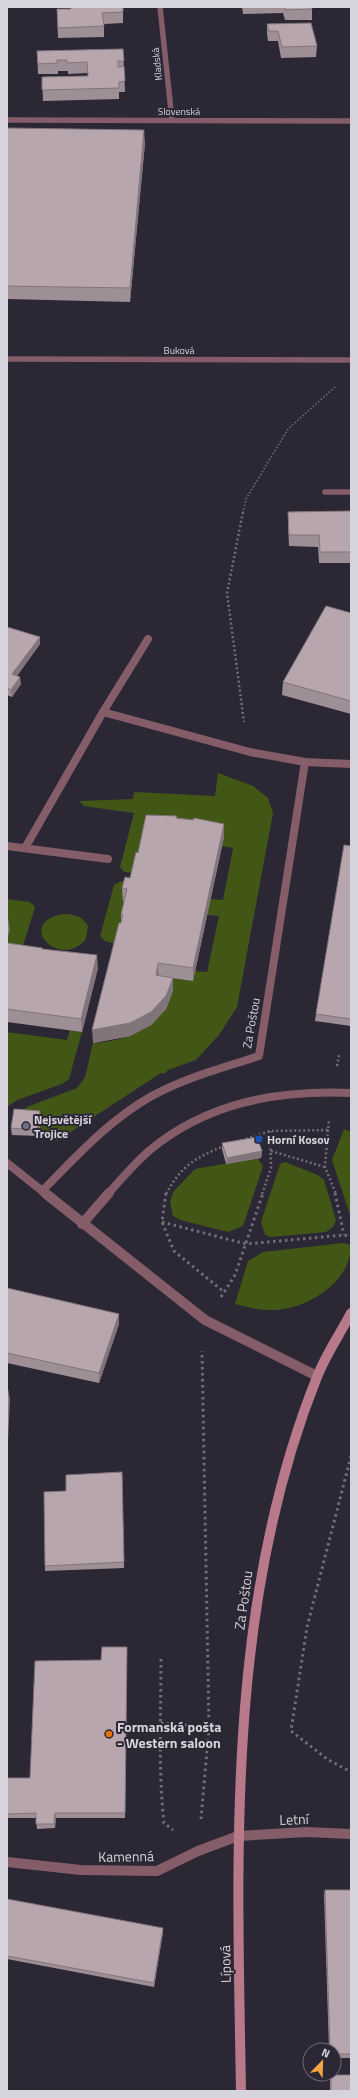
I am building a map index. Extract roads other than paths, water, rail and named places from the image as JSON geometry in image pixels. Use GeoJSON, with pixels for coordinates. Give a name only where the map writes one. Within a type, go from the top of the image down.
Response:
{"type":"FeatureCollection","features":[{"type":"Feature","properties":{"kind":"street","name":"Kladská"},"geometry":{"type":"LineString","coordinates":[[160,7],[172,120]]}},
{"type":"Feature","properties":{"kind":"street","name":"Slovenská"},"geometry":{"type":"LineString","coordinates":[[7,120],[351,121]]}},
{"type":"Feature","properties":{"kind":"street","name":"Buková"},"geometry":{"type":"LineString","coordinates":[[7,359],[351,360]]}},
{"type":"Feature","properties":{"kind":"street"},"geometry":{"type":"LineString","coordinates":[[325,492],[351,492]]}},
{"type":"Feature","properties":{"kind":"street"},"geometry":{"type":"LineString","coordinates":[[25,848],[103,712],[148,639]]}},
{"type":"Feature","properties":{"kind":"street"},"geometry":{"type":"LineString","coordinates":[[103,712],[250,752],[305,762],[351,764]]}},
{"type":"Feature","properties":{"kind":"street","name":"Za Poštou"},"geometry":{"type":"LineString","coordinates":[[42,1191],[100,1133],[150,1097],[191,1078],[259,1056],[305,762]]}},
{"type":"Feature","properties":{"kind":"street"},"geometry":{"type":"LineString","coordinates":[[7,846],[108,859]]}},
{"type":"Feature","properties":{"kind":"street"},"geometry":{"type":"LineString","coordinates":[[82,1224],[149,1151],[175,1131],[211,1111],[249,1098],[322,1090],[351,1093]]}},
{"type":"Feature","properties":{"kind":"street"},"geometry":{"type":"LineString","coordinates":[[7,1163],[205,1320],[317,1376]]}},
{"type":"Feature","properties":{"kind":"street","name":"Za Poštou"},"geometry":{"type":"LineString","coordinates":[[238,1836],[247,1674],[264,1555],[284,1467],[317,1376],[351,1314]]}},
{"type":"Feature","properties":{"kind":"street","name":"Letní"},"geometry":{"type":"LineString","coordinates":[[238,1836],[306,1832],[351,1834]]}},
{"type":"Feature","properties":{"kind":"street","name":"Kamenná"},"geometry":{"type":"LineString","coordinates":[[7,1862],[82,1870],[157,1871],[198,1851],[238,1836]]}},
{"type":"Feature","properties":{"kind":"street","name":"Lípová"},"geometry":{"type":"LineString","coordinates":[[238,1836],[241,2091]]}},
{"type":"Feature","properties":{"kind":"place","name":"Nejsvětější Trojice"},"geometry":{"type":"Point","coordinates":[26,1126]}},
{"type":"Feature","properties":{"kind":"place","name":"Horní Kosov"},"geometry":{"type":"Point","coordinates":[259,1139]}},
{"type":"Feature","properties":{"kind":"place","name":"Formanská pošta - Western saloon"},"geometry":{"type":"Point","coordinates":[109,1734]}}]}
